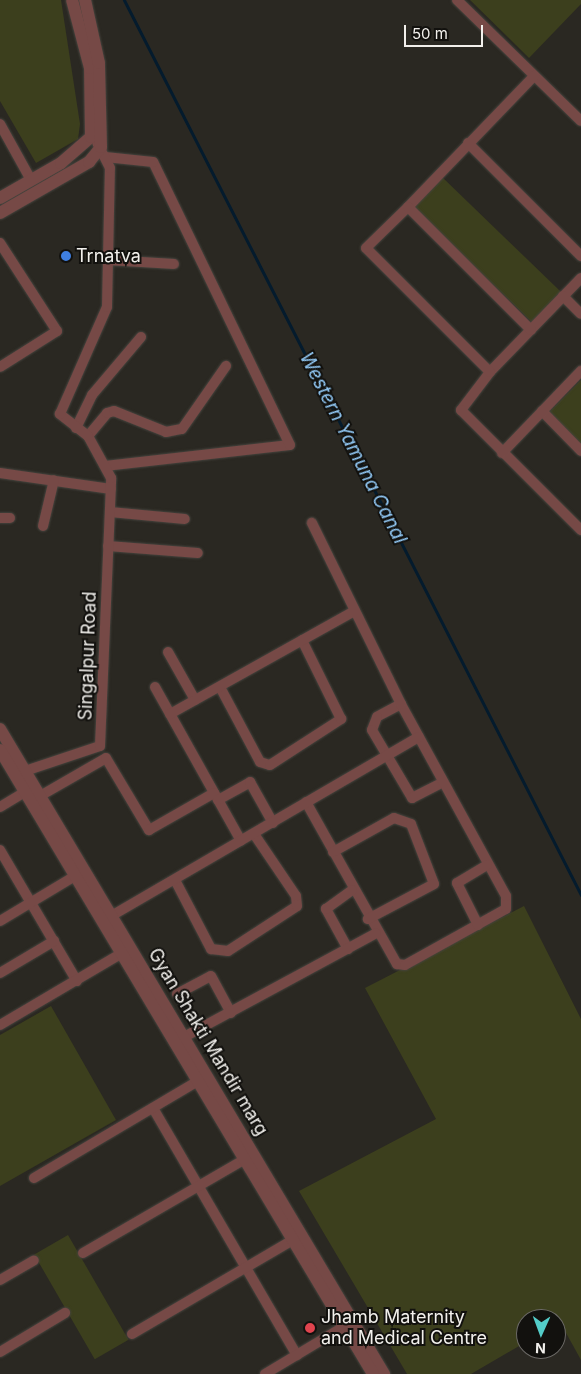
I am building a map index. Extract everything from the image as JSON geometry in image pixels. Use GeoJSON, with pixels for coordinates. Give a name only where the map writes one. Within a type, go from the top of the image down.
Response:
{"type":"FeatureCollection","features":[{"type":"Feature","properties":{"kind":"street"},"geometry":{"type":"LineString","coordinates":[[72,0],[90,68],[91,137],[103,152],[110,168],[107,307],[60,408],[62,418],[88,436],[107,413],[114,412],[166,432],[182,429],[226,366]]}},
{"type":"Feature","properties":{"kind":"street"},"geometry":{"type":"LineString","coordinates":[[85,0],[100,73],[103,152]]}},
{"type":"Feature","properties":{"kind":"street"},"geometry":{"type":"LineString","coordinates":[[456,0],[581,122]]}},
{"type":"Feature","properties":{"kind":"street"},"geometry":{"type":"LineString","coordinates":[[490,372],[366,248],[534,76]]}},
{"type":"Feature","properties":{"kind":"street"},"geometry":{"type":"LineString","coordinates":[[0,124],[3,135],[31,180]]}},
{"type":"Feature","properties":{"kind":"street"},"geometry":{"type":"LineString","coordinates":[[0,198],[31,180],[91,137]]}},
{"type":"Feature","properties":{"kind":"street"},"geometry":{"type":"LineString","coordinates":[[468,144],[581,256]]}},
{"type":"Feature","properties":{"kind":"street"},"geometry":{"type":"LineString","coordinates":[[0,213],[103,152],[153,162],[290,445],[105,466]]}},
{"type":"Feature","properties":{"kind":"street"},"geometry":{"type":"LineString","coordinates":[[408,207],[531,330]]}},
{"type":"Feature","properties":{"kind":"street"},"geometry":{"type":"LineString","coordinates":[[0,243],[57,331],[0,367]]}},
{"type":"Feature","properties":{"kind":"street"},"geometry":{"type":"LineString","coordinates":[[108,260],[174,264]]}},
{"type":"Feature","properties":{"kind":"street"},"geometry":{"type":"LineString","coordinates":[[581,278],[490,372],[461,410],[581,530]]}},
{"type":"Feature","properties":{"kind":"street"},"geometry":{"type":"LineString","coordinates":[[563,296],[581,314]]}},
{"type":"Feature","properties":{"kind":"street"},"geometry":{"type":"LineString","coordinates":[[76,428],[92,395],[141,337]]}},
{"type":"Feature","properties":{"kind":"street"},"geometry":{"type":"LineString","coordinates":[[502,453],[581,371]]}},
{"type":"Feature","properties":{"kind":"street"},"geometry":{"type":"LineString","coordinates":[[542,412],[581,451]]}},
{"type":"Feature","properties":{"kind":"street","name":"Singalpur Road"},"geometry":{"type":"LineString","coordinates":[[25,771],[100,746],[111,489],[105,466],[88,436]]}},
{"type":"Feature","properties":{"kind":"street"},"geometry":{"type":"LineString","coordinates":[[0,473],[111,489]]}},
{"type":"Feature","properties":{"kind":"street"},"geometry":{"type":"LineString","coordinates":[[43,526],[54,480]]}},
{"type":"Feature","properties":{"kind":"street"},"geometry":{"type":"LineString","coordinates":[[110,512],[185,519]]}},
{"type":"Feature","properties":{"kind":"street"},"geometry":{"type":"LineString","coordinates":[[306,802],[391,961],[405,965],[506,909],[507,902],[401,704],[312,523]]}},
{"type":"Feature","properties":{"kind":"street"},"geometry":{"type":"LineString","coordinates":[[108,546],[198,553]]}},
{"type":"Feature","properties":{"kind":"street"},"geometry":{"type":"LineString","coordinates":[[170,714],[354,611]]}},
{"type":"Feature","properties":{"kind":"street"},"geometry":{"type":"LineString","coordinates":[[220,687],[260,762],[270,765],[341,719],[302,640]]}},
{"type":"Feature","properties":{"kind":"street"},"geometry":{"type":"LineString","coordinates":[[168,652],[195,700]]}},
{"type":"Feature","properties":{"kind":"street"},"geometry":{"type":"LineString","coordinates":[[155,687],[241,841]]}},
{"type":"Feature","properties":{"kind":"street"},"geometry":{"type":"LineString","coordinates":[[401,704],[372,722],[389,755],[412,798],[442,782]]}},
{"type":"Feature","properties":{"kind":"street","name":"Gyan Shakti Mandir marg"},"geometry":{"type":"LineString","coordinates":[[0,729],[40,796],[107,919],[122,953],[198,1081],[293,1240],[384,1374]]}},
{"type":"Feature","properties":{"kind":"street"},"geometry":{"type":"LineString","coordinates":[[107,919],[419,737]]}},
{"type":"Feature","properties":{"kind":"street","name":"Gyan Shakti Mandir marg"},"geometry":{"type":"LineString","coordinates":[[0,750],[75,876],[107,919],[184,1037],[349,1324],[373,1374]]}},
{"type":"Feature","properties":{"kind":"street"},"geometry":{"type":"LineString","coordinates":[[40,796],[106,758],[150,830],[216,796],[250,782],[273,823]]}},
{"type":"Feature","properties":{"kind":"street"},"geometry":{"type":"LineString","coordinates":[[0,807],[25,792]]}},
{"type":"Feature","properties":{"kind":"street"},"geometry":{"type":"LineString","coordinates":[[333,852],[394,818],[411,824],[434,884],[368,919]]}},
{"type":"Feature","properties":{"kind":"street"},"geometry":{"type":"LineString","coordinates":[[175,880],[210,949],[228,951],[297,906],[296,896],[254,834]]}},
{"type":"Feature","properties":{"kind":"street"},"geometry":{"type":"LineString","coordinates":[[0,850],[3,862],[31,902],[77,980]]}},
{"type":"Feature","properties":{"kind":"street"},"geometry":{"type":"LineString","coordinates":[[478,926],[457,883],[487,865]]}},
{"type":"Feature","properties":{"kind":"street"},"geometry":{"type":"LineString","coordinates":[[0,920],[75,876]]}},
{"type":"Feature","properties":{"kind":"street"},"geometry":{"type":"LineString","coordinates":[[348,949],[326,909],[352,890]]}},
{"type":"Feature","properties":{"kind":"street"},"geometry":{"type":"LineString","coordinates":[[184,1037],[376,933]]}},
{"type":"Feature","properties":{"kind":"street"},"geometry":{"type":"LineString","coordinates":[[0,973],[54,941]]}},
{"type":"Feature","properties":{"kind":"street"},"geometry":{"type":"LineString","coordinates":[[0,1025],[122,953]]}},
{"type":"Feature","properties":{"kind":"street"},"geometry":{"type":"LineString","coordinates":[[177,994],[211,976],[231,1012]]}},
{"type":"Feature","properties":{"kind":"street"},"geometry":{"type":"LineString","coordinates":[[34,1178],[198,1081]]}},
{"type":"Feature","properties":{"kind":"street"},"geometry":{"type":"LineString","coordinates":[[153,1108],[297,1355]]}},
{"type":"Feature","properties":{"kind":"street"},"geometry":{"type":"LineString","coordinates":[[83,1252],[245,1159]]}},
{"type":"Feature","properties":{"kind":"street"},"geometry":{"type":"LineString","coordinates":[[132,1334],[293,1240]]}},
{"type":"Feature","properties":{"kind":"street"},"geometry":{"type":"LineString","coordinates":[[0,1280],[34,1260]]}},
{"type":"Feature","properties":{"kind":"street"},"geometry":{"type":"LineString","coordinates":[[0,1352],[65,1313]]}},
{"type":"Feature","properties":{"kind":"street"},"geometry":{"type":"LineString","coordinates":[[265,1374],[349,1324]]}},
{"type":"Feature","properties":{"kind":"green space"},"geometry":{"type":"Polygon","coordinates":[[[0,0],[61,0],[80,124],[78,139],[36,163],[0,101],[0,0]]]}},
{"type":"Feature","properties":{"kind":"green space"},"geometry":{"type":"Polygon","coordinates":[[[470,0],[581,0],[581,4],[529,58],[470,0]]]}},
{"type":"Feature","properties":{"kind":"green space"},"geometry":{"type":"Polygon","coordinates":[[[441,176],[561,292],[532,322],[412,206],[441,176]]]}},
{"type":"Feature","properties":{"kind":"green space"},"geometry":{"type":"Polygon","coordinates":[[[581,380],[581,445],[548,413],[581,380]]]}},
{"type":"Feature","properties":{"kind":"green space"},"geometry":{"type":"Polygon","coordinates":[[[524,906],[581,1019],[581,1360],[566,1333],[566,1309],[516,1309],[516,1348],[471,1374],[407,1374],[299,1191],[436,1119],[365,988],[524,906]]]}},
{"type":"Feature","properties":{"kind":"green space"},"geometry":{"type":"Polygon","coordinates":[[[51,1006],[116,1120],[0,1186],[0,1035],[51,1006]]]}},
{"type":"Feature","properties":{"kind":"green space"},"geometry":{"type":"Polygon","coordinates":[[[68,1235],[128,1340],[95,1359],[34,1254],[68,1235]]]}},
{"type":"Feature","properties":{"kind":"waterway","name":"Western Yamuna Canal"},"geometry":{"type":"LineString","coordinates":[[124,0],[581,895]]}},
{"type":"Feature","properties":{"kind":"place","name":"Trnatva"},"geometry":{"type":"Point","coordinates":[66,256]}},
{"type":"Feature","properties":{"kind":"place","name":"Jhamb Maternity and Medical Centre"},"geometry":{"type":"Point","coordinates":[310,1328]}}]}
